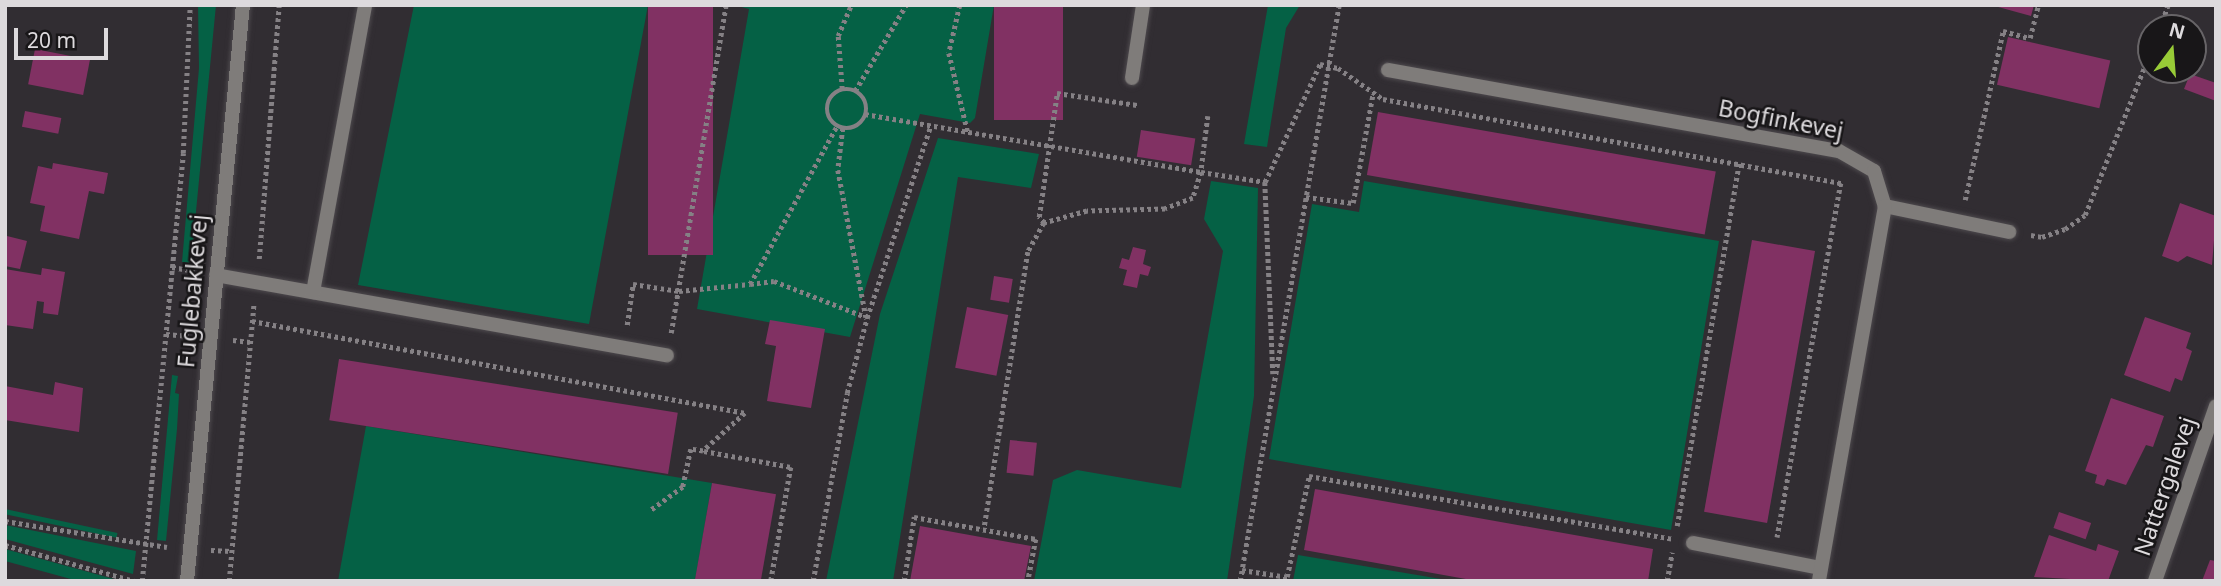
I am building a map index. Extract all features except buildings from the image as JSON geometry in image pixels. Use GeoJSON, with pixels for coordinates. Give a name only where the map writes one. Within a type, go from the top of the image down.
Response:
{"type":"FeatureCollection","features":[{"type":"Feature","properties":{"kind":"street","name":"Fuglebakkevej"},"geometry":{"type":"LineString","coordinates":[[187,581],[243,5]]}},
{"type":"Feature","properties":{"kind":"street"},"geometry":{"type":"LineString","coordinates":[[313,292],[365,5]]}},
{"type":"Feature","properties":{"kind":"street"},"geometry":{"type":"LineString","coordinates":[[1132,78],[1143,5]]}},
{"type":"Feature","properties":{"kind":"street","name":"Bogfinkevej"},"geometry":{"type":"LineString","coordinates":[[1388,70],[1839,151],[1874,170],[1885,206],[1820,574]]}},
{"type":"Feature","properties":{"kind":"street"},"geometry":{"type":"LineString","coordinates":[[1885,206],[2009,232]]}},
{"type":"Feature","properties":{"kind":"street"},"geometry":{"type":"LineString","coordinates":[[216,275],[667,355]]}},
{"type":"Feature","properties":{"kind":"street","name":"Nattergalevej"},"geometry":{"type":"LineString","coordinates":[[2155,581],[2216,406]]}},
{"type":"Feature","properties":{"kind":"street"},"geometry":{"type":"LineString","coordinates":[[1693,543],[1773,558],[1820,574]]}},
{"type":"Feature","properties":{"kind":"path"},"geometry":{"type":"LineString","coordinates":[[142,581],[183,153],[190,5]]}},
{"type":"Feature","properties":{"kind":"path"},"geometry":{"type":"LineString","coordinates":[[675,315],[726,5]]}},
{"type":"Feature","properties":{"kind":"path"},"geometry":{"type":"LineString","coordinates":[[840,127],[828,116],[828,103],[842,89],[838,36],[851,5]]}},
{"type":"Feature","properties":{"kind":"path"},"geometry":{"type":"LineString","coordinates":[[855,91],[906,5]]}},
{"type":"Feature","properties":{"kind":"path"},"geometry":{"type":"LineString","coordinates":[[960,5],[949,53],[968,133]]}},
{"type":"Feature","properties":{"kind":"path"},"geometry":{"type":"LineString","coordinates":[[1240,581],[1339,5]]}},
{"type":"Feature","properties":{"kind":"path"},"geometry":{"type":"LineString","coordinates":[[1960,222],[2003,32],[2030,38],[2038,5]]}},
{"type":"Feature","properties":{"kind":"path"},"geometry":{"type":"LineString","coordinates":[[1274,383],[1265,182],[1320,64],[1328,66],[1383,99],[1841,183],[1773,558]]}},
{"type":"Feature","properties":{"kind":"path"},"geometry":{"type":"LineString","coordinates":[[2009,232],[2042,237],[2085,215],[2138,84]]}},
{"type":"Feature","properties":{"kind":"path"},"geometry":{"type":"LineString","coordinates":[[840,127],[859,124],[866,114],[866,103],[855,91],[842,89]]}},
{"type":"Feature","properties":{"kind":"path"},"geometry":{"type":"LineString","coordinates":[[1306,197],[1353,204],[1373,92]]}},
{"type":"Feature","properties":{"kind":"path"},"geometry":{"type":"LineString","coordinates":[[1044,223],[1039,216],[1058,93],[1137,105]]}},
{"type":"Feature","properties":{"kind":"path"},"geometry":{"type":"LineString","coordinates":[[866,114],[1265,182]]}},
{"type":"Feature","properties":{"kind":"path"},"geometry":{"type":"LineString","coordinates":[[984,529],[1028,251],[1044,223],[1087,211],[1165,209],[1193,198],[1201,172],[1208,116]]}},
{"type":"Feature","properties":{"kind":"path"},"geometry":{"type":"LineString","coordinates":[[750,284],[840,127]]}},
{"type":"Feature","properties":{"kind":"path"},"geometry":{"type":"LineString","coordinates":[[840,127],[838,170],[867,317]]}},
{"type":"Feature","properties":{"kind":"path"},"geometry":{"type":"LineString","coordinates":[[813,581],[847,393],[867,317],[930,127]]}},
{"type":"Feature","properties":{"kind":"path"},"geometry":{"type":"LineString","coordinates":[[1667,581],[1744,134]]}},
{"type":"Feature","properties":{"kind":"path"},"geometry":{"type":"LineString","coordinates":[[623,348],[633,284],[678,291],[774,281],[867,317]]}},
{"type":"Feature","properties":{"kind":"path"},"geometry":{"type":"LineString","coordinates":[[252,321],[745,412],[703,451]]}},
{"type":"Feature","properties":{"kind":"path"},"geometry":{"type":"LineString","coordinates":[[650,511],[683,487],[691,449],[791,467],[771,581]]}},
{"type":"Feature","properties":{"kind":"path"},"geometry":{"type":"LineString","coordinates":[[1242,570],[1287,577],[1309,476],[1693,543]]}},
{"type":"Feature","properties":{"kind":"path"},"geometry":{"type":"LineString","coordinates":[[904,581],[914,517],[1036,539],[1028,581]]}},
{"type":"Feature","properties":{"kind":"path"},"geometry":{"type":"LineString","coordinates":[[5,521],[146,546],[231,551]]}},
{"type":"Feature","properties":{"kind":"path"},"geometry":{"type":"LineString","coordinates":[[5,545],[135,581]]}},
{"type":"Feature","properties":{"kind":"green space"},"geometry":{"type":"Polygon","coordinates":[[[198,5],[216,5],[191,263],[182,262],[199,68],[198,5]]]}},
{"type":"Feature","properties":{"kind":"green space"},"geometry":{"type":"Polygon","coordinates":[[[414,5],[648,5],[589,324],[358,285],[414,5]]]}},
{"type":"Feature","properties":{"kind":"green space"},"geometry":{"type":"Polygon","coordinates":[[[734,5],[994,5],[975,118],[970,123],[920,114],[850,337],[697,309],[749,9],[734,5]]]}},
{"type":"Feature","properties":{"kind":"green space"},"geometry":{"type":"Polygon","coordinates":[[[1268,5],[1300,5],[1286,28],[1267,147],[1244,144],[1268,5]]]}},
{"type":"Feature","properties":{"kind":"green space"},"geometry":{"type":"Polygon","coordinates":[[[938,138],[1039,154],[1031,188],[958,177],[893,581],[826,581],[880,314],[938,138]]]}},
{"type":"Feature","properties":{"kind":"green space"},"geometry":{"type":"Polygon","coordinates":[[[1211,181],[1258,188],[1254,396],[1227,581],[1034,581],[1053,480],[1077,470],[1181,488],[1223,251],[1204,219],[1211,181]]]}},
{"type":"Feature","properties":{"kind":"green space"},"geometry":{"type":"Polygon","coordinates":[[[1364,181],[1719,241],[1671,530],[1269,459],[1312,204],[1359,212],[1364,181]]]}},
{"type":"Feature","properties":{"kind":"green space"},"geometry":{"type":"Polygon","coordinates":[[[172,375],[178,376],[175,393],[179,394],[166,541],[157,540],[172,375]]]}},
{"type":"Feature","properties":{"kind":"green space"},"geometry":{"type":"Polygon","coordinates":[[[366,426],[712,483],[695,581],[338,581],[366,426]]]}},
{"type":"Feature","properties":{"kind":"green space"},"geometry":{"type":"Polygon","coordinates":[[[5,509],[117,533],[116,538],[5,514],[5,509]]]}},
{"type":"Feature","properties":{"kind":"green space"},"geometry":{"type":"Polygon","coordinates":[[[5,525],[136,551],[133,574],[5,539],[5,525]]]}},
{"type":"Feature","properties":{"kind":"green space"},"geometry":{"type":"Polygon","coordinates":[[[5,549],[121,581],[78,581],[5,561],[5,549]]]}},
{"type":"Feature","properties":{"kind":"green space"},"geometry":{"type":"Polygon","coordinates":[[[1298,555],[1453,581],[1293,581],[1298,555]]]}}]}
